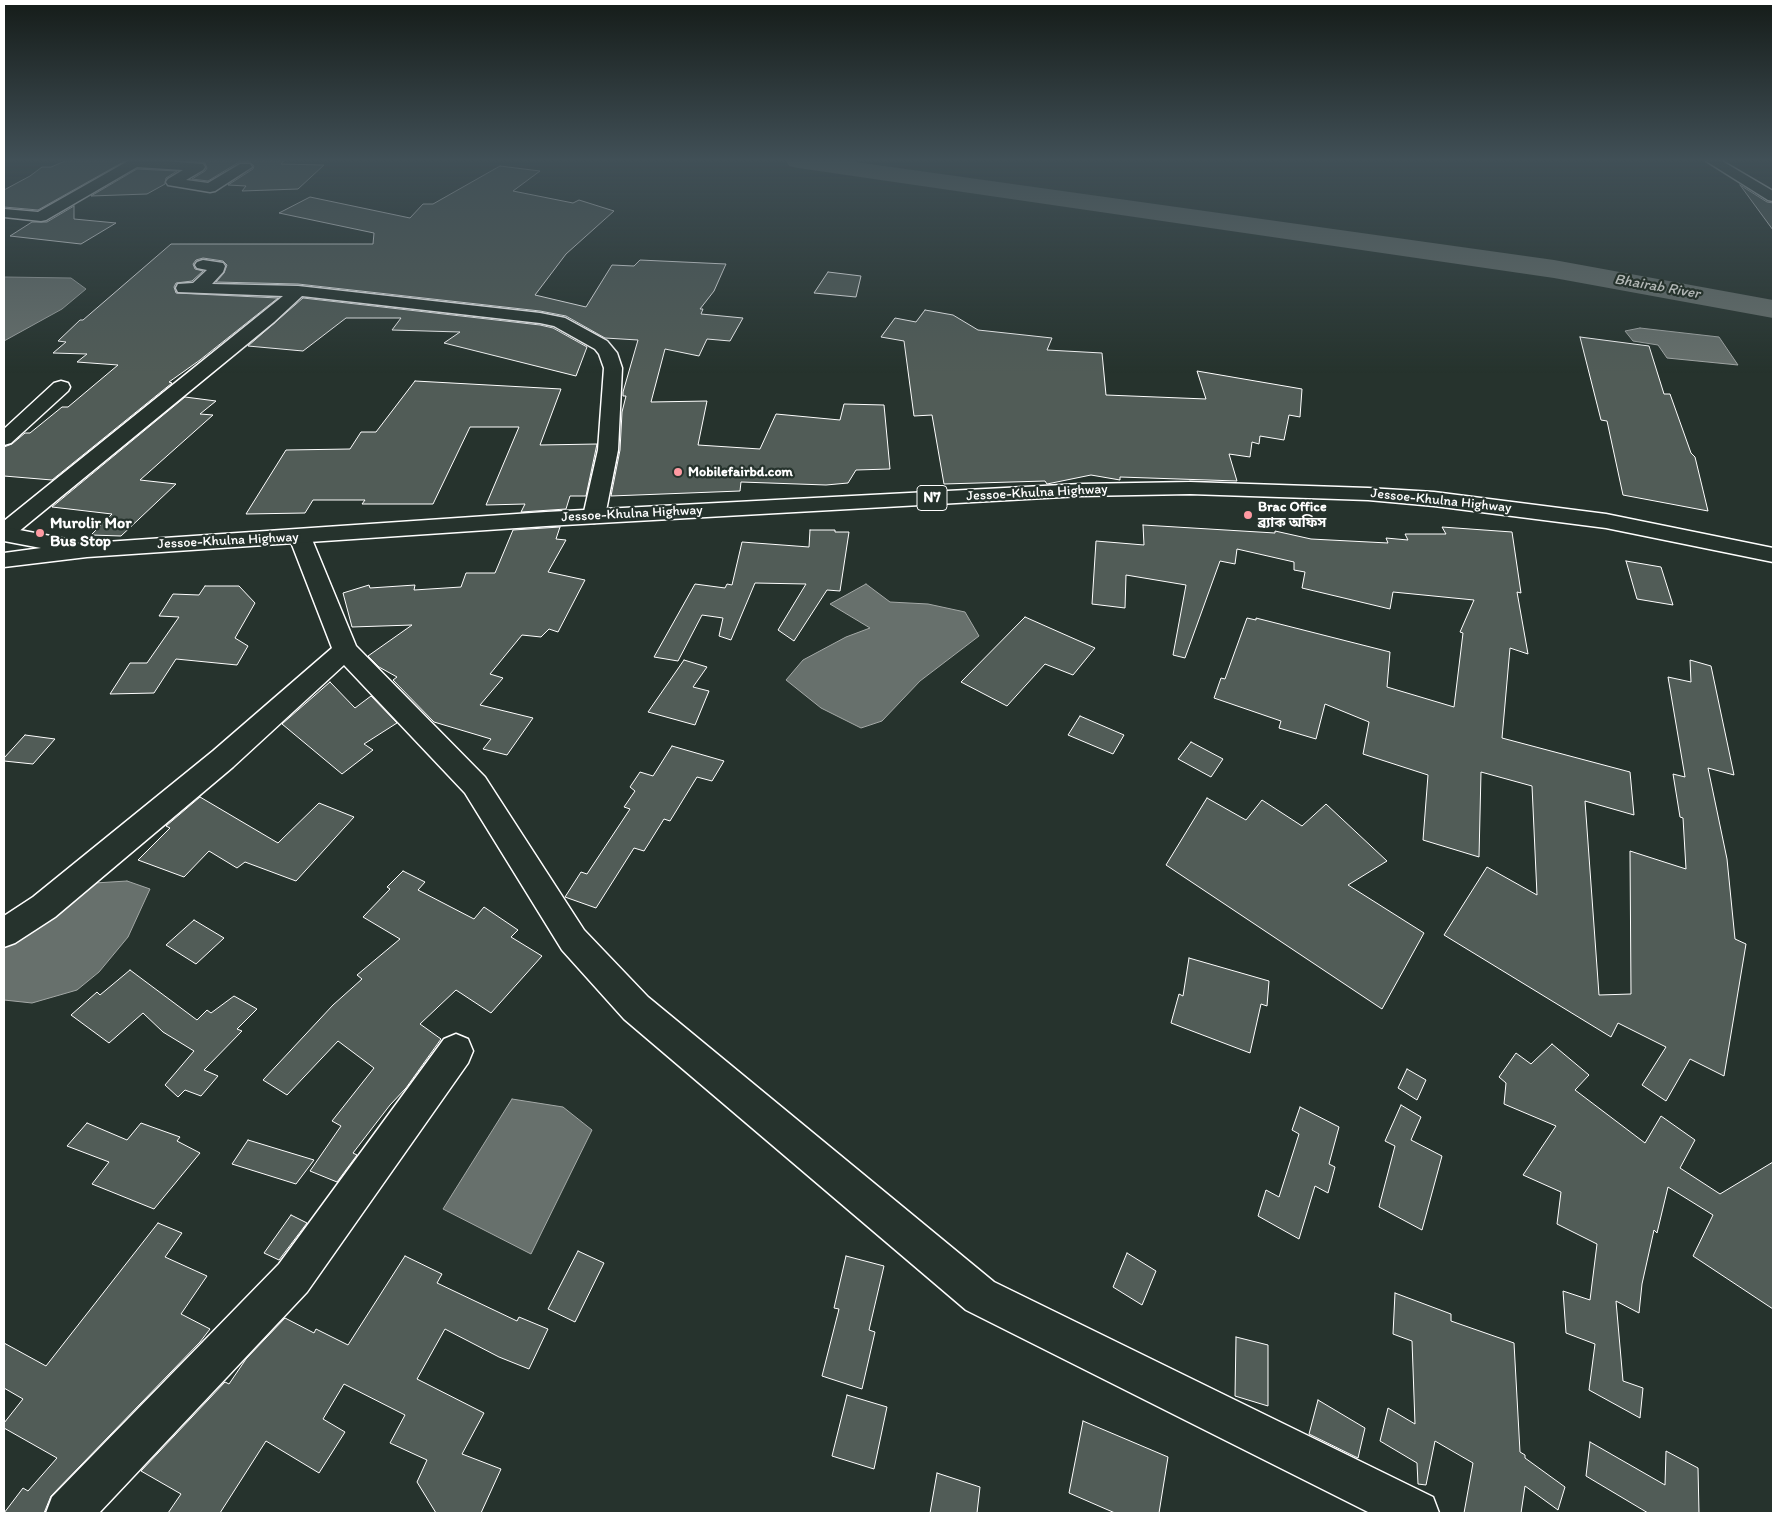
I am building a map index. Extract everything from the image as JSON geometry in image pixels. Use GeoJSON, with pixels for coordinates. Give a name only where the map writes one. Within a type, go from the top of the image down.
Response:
{"type":"FeatureCollection","features":[{"type":"Feature","properties":{"kind":"main road"},"geometry":{"type":"LineString","coordinates":[[203,264],[217,266],[217,269],[191,288],[298,291],[540,318],[559,322],[601,345],[608,353],[613,368],[608,450],[594,516]]}},
{"type":"Feature","properties":{"kind":"main road"},"geometry":{"type":"LineString","coordinates":[[4,533],[268,318],[298,291]]}},
{"type":"Feature","properties":{"kind":"main road"},"geometry":{"type":"LineString","coordinates":[[4,439],[61,387]]}},
{"type":"Feature","properties":{"kind":"main road","name":"Jessoe-Khulna Highway"},"geometry":{"type":"LineString","coordinates":[[87,550],[594,516],[1081,490],[1190,488],[1378,494],[1522,509],[1606,521],[1773,555]]}},
{"type":"Feature","properties":{"kind":"main road","name":"N7"},"geometry":{"type":"LineString","coordinates":[[4,533],[87,550]]}},
{"type":"Feature","properties":{"kind":"main road"},"geometry":{"type":"LineString","coordinates":[[300,537],[346,650],[475,786],[572,940],[636,1008],[980,1296],[1417,1513]]}},
{"type":"Feature","properties":{"kind":"main road","name":"N7"},"geometry":{"type":"LineString","coordinates":[[4,560],[87,550]]}},
{"type":"Feature","properties":{"kind":"main road"},"geometry":{"type":"LineString","coordinates":[[4,933],[44,907],[208,772],[346,650]]}},
{"type":"Feature","properties":{"kind":"main road"},"geometry":{"type":"LineString","coordinates":[[68,1513],[293,1278],[456,1051]]}},
{"type":"Feature","properties":{"kind":"shaded area"},"geometry":{"type":"Polygon","coordinates":[[[4,277],[71,278],[86,289],[62,309],[4,341],[4,277]]]}},
{"type":"Feature","properties":{"kind":"shaded area"},"geometry":{"type":"Polygon","coordinates":[[[1640,328],[1719,337],[1738,365],[1667,358],[1658,345],[1633,341],[1625,331],[1640,328]]]}},
{"type":"Feature","properties":{"kind":"shaded area"},"geometry":{"type":"Polygon","coordinates":[[[866,584],[890,602],[928,604],[965,612],[979,636],[920,681],[882,721],[861,728],[821,708],[786,680],[803,660],[846,637],[870,628],[830,604],[866,584]]]}},
{"type":"Feature","properties":{"kind":"shaded area"},"geometry":{"type":"Polygon","coordinates":[[[127,881],[150,889],[128,937],[99,972],[77,990],[32,1003],[4,1000],[4,937],[79,884],[127,881]]]}},
{"type":"Feature","properties":{"kind":"shaded area"},"geometry":{"type":"Polygon","coordinates":[[[512,1099],[563,1107],[592,1130],[531,1254],[443,1209],[512,1099]]]}},
{"type":"Feature","properties":{"kind":"building"},"geometry":{"type":"Polygon","coordinates":[[[17,232],[101,232],[81,244],[10,236],[17,232]]]}},
{"type":"Feature","properties":{"kind":"building"},"geometry":{"type":"Polygon","coordinates":[[[368,232],[591,232],[566,254],[535,295],[586,307],[612,265],[634,266],[640,260],[726,264],[714,291],[700,309],[703,309],[701,314],[743,318],[730,341],[707,339],[699,356],[665,349],[651,402],[707,401],[698,445],[760,449],[776,414],[840,420],[844,404],[884,405],[890,469],[856,470],[848,483],[826,485],[741,482],[740,491],[611,496],[620,450],[622,412],[626,396],[623,396],[623,392],[638,340],[605,338],[566,316],[540,311],[298,284],[216,282],[224,273],[227,265],[223,261],[203,258],[196,260],[193,264],[195,269],[203,271],[192,281],[176,283],[174,287],[176,293],[278,298],[169,382],[172,383],[52,480],[4,476],[4,447],[12,444],[25,433],[30,433],[62,407],[68,407],[118,365],[77,362],[87,354],[53,353],[66,342],[58,341],[80,320],[83,320],[171,244],[373,244],[374,233],[368,232]]]}},
{"type":"Feature","properties":{"kind":"building"},"geometry":{"type":"Polygon","coordinates":[[[828,272],[861,276],[856,297],[814,293],[828,272]]]}},
{"type":"Feature","properties":{"kind":"building"},"geometry":{"type":"Polygon","coordinates":[[[303,298],[540,325],[553,328],[587,347],[576,376],[444,343],[460,332],[392,330],[401,318],[346,318],[303,351],[248,346],[303,298]]]}},
{"type":"Feature","properties":{"kind":"building"},"geometry":{"type":"Polygon","coordinates":[[[925,310],[953,315],[978,330],[1052,338],[1047,350],[1102,353],[1106,395],[1206,399],[1197,371],[1302,389],[1300,417],[1289,415],[1284,440],[1260,436],[1259,444],[1252,442],[1250,457],[1229,454],[1237,481],[1120,477],[1120,480],[1091,475],[1047,484],[1045,481],[944,484],[932,415],[914,416],[904,341],[881,337],[895,318],[916,322],[925,310]]]}},
{"type":"Feature","properties":{"kind":"building"},"geometry":{"type":"Polygon","coordinates":[[[1580,337],[1649,346],[1664,394],[1670,394],[1691,453],[1695,457],[1708,511],[1623,495],[1607,421],[1601,420],[1580,337]]]}},
{"type":"Feature","properties":{"kind":"building"},"geometry":{"type":"Polygon","coordinates":[[[415,381],[561,389],[540,445],[597,444],[586,496],[570,496],[566,509],[521,512],[525,504],[486,505],[519,427],[470,427],[433,504],[362,504],[365,500],[313,500],[305,513],[246,514],[286,450],[350,449],[361,432],[376,432],[415,381]]]}},
{"type":"Feature","properties":{"kind":"building"},"geometry":{"type":"Polygon","coordinates":[[[185,397],[216,401],[200,414],[213,415],[140,480],[176,484],[121,536],[91,535],[112,514],[52,507],[185,397]]]}},
{"type":"Feature","properties":{"kind":"building"},"geometry":{"type":"Polygon","coordinates":[[[1143,525],[1275,533],[1275,531],[1311,539],[1388,543],[1386,538],[1408,540],[1405,534],[1446,534],[1442,527],[1512,532],[1521,593],[1517,592],[1528,654],[1510,648],[1502,738],[1630,772],[1634,815],[1585,801],[1599,995],[1631,994],[1630,851],[1686,869],[1683,818],[1680,817],[1673,774],[1685,777],[1668,677],[1691,682],[1690,660],[1711,666],[1734,775],[1708,768],[1727,859],[1735,939],[1746,944],[1724,1076],[1690,1059],[1666,1101],[1642,1085],[1666,1047],[1618,1023],[1611,1037],[1444,935],[1487,867],[1537,895],[1532,786],[1481,772],[1479,857],[1423,840],[1428,775],[1363,754],[1369,722],[1325,704],[1316,739],[1279,728],[1281,721],[1214,698],[1221,678],[1225,679],[1247,618],[1256,620],[1256,618],[1390,652],[1387,687],[1454,707],[1463,633],[1460,632],[1474,600],[1393,592],[1390,609],[1302,588],[1305,572],[1294,570],[1294,562],[1237,549],[1235,564],[1220,561],[1185,658],[1173,655],[1186,585],[1126,575],[1125,608],[1092,604],[1096,541],[1144,545],[1143,525]]]}},
{"type":"Feature","properties":{"kind":"building"},"geometry":{"type":"Polygon","coordinates":[[[560,527],[556,539],[566,540],[548,572],[585,580],[558,632],[549,629],[541,637],[522,635],[490,674],[503,678],[480,705],[533,718],[507,755],[483,749],[491,739],[434,722],[393,680],[397,677],[379,667],[368,656],[412,625],[352,627],[343,593],[369,585],[370,588],[415,585],[414,590],[461,587],[466,573],[495,573],[513,530],[560,527]]]}},
{"type":"Feature","properties":{"kind":"building"},"geometry":{"type":"Polygon","coordinates":[[[810,530],[849,532],[840,591],[827,590],[794,641],[778,630],[806,584],[755,583],[731,640],[719,636],[723,618],[702,615],[678,661],[654,657],[695,584],[725,588],[727,584],[732,585],[742,542],[809,547],[810,530]]]}},
{"type":"Feature","properties":{"kind":"building"},"geometry":{"type":"Polygon","coordinates":[[[1626,561],[1661,567],[1673,605],[1637,599],[1626,561]]]}},
{"type":"Feature","properties":{"kind":"building"},"geometry":{"type":"Polygon","coordinates":[[[205,586],[239,586],[255,603],[235,638],[248,646],[237,665],[176,659],[154,693],[110,694],[130,663],[147,663],[179,617],[159,616],[173,594],[199,595],[205,586]]]}},
{"type":"Feature","properties":{"kind":"building"},"geometry":{"type":"Polygon","coordinates":[[[1025,617],[1095,648],[1073,675],[1045,664],[1007,706],[961,682],[1025,617]]]}},
{"type":"Feature","properties":{"kind":"building"},"geometry":{"type":"Polygon","coordinates":[[[684,660],[707,667],[693,687],[709,691],[695,725],[648,712],[684,660]]]}},
{"type":"Feature","properties":{"kind":"building"},"geometry":{"type":"Polygon","coordinates":[[[330,682],[355,708],[371,696],[397,723],[364,744],[373,750],[342,774],[282,724],[330,682]]]}},
{"type":"Feature","properties":{"kind":"building"},"geometry":{"type":"Polygon","coordinates":[[[1080,716],[1124,735],[1113,754],[1068,735],[1080,716]]]}},
{"type":"Feature","properties":{"kind":"building"},"geometry":{"type":"Polygon","coordinates":[[[25,735],[55,739],[33,764],[4,761],[4,758],[25,735]]]}},
{"type":"Feature","properties":{"kind":"building"},"geometry":{"type":"Polygon","coordinates":[[[1191,742],[1223,759],[1211,777],[1178,759],[1191,742]]]}},
{"type":"Feature","properties":{"kind":"building"},"geometry":{"type":"Polygon","coordinates":[[[672,746],[724,761],[712,781],[697,777],[670,821],[664,819],[644,851],[634,848],[596,908],[565,897],[581,872],[587,874],[630,809],[624,807],[635,791],[630,787],[640,772],[653,776],[672,746]]]}},
{"type":"Feature","properties":{"kind":"building"},"geometry":{"type":"Polygon","coordinates":[[[200,797],[278,843],[319,803],[354,817],[296,881],[245,862],[237,868],[209,851],[184,877],[138,860],[170,828],[166,826],[200,797]]]}},
{"type":"Feature","properties":{"kind":"building"},"geometry":{"type":"Polygon","coordinates":[[[1207,798],[1246,820],[1262,800],[1302,826],[1326,804],[1387,861],[1348,885],[1424,933],[1382,1009],[1166,865],[1207,798]]]}},
{"type":"Feature","properties":{"kind":"building"},"geometry":{"type":"Polygon","coordinates":[[[403,871],[425,882],[418,890],[474,919],[484,907],[518,930],[511,937],[542,956],[491,1013],[456,990],[420,1024],[441,1039],[406,1088],[390,1105],[353,1153],[357,1155],[337,1182],[310,1171],[341,1126],[332,1121],[374,1068],[338,1041],[287,1095],[263,1080],[333,1005],[362,979],[357,975],[400,939],[363,917],[390,889],[387,887],[403,871]]]}},
{"type":"Feature","properties":{"kind":"building"},"geometry":{"type":"Polygon","coordinates":[[[194,920],[224,938],[196,964],[166,945],[194,920]]]}},
{"type":"Feature","properties":{"kind":"building"},"geometry":{"type":"Polygon","coordinates":[[[1189,958],[1269,981],[1267,1006],[1261,1004],[1250,1053],[1171,1023],[1179,994],[1183,996],[1189,958]]]}},
{"type":"Feature","properties":{"kind":"building"},"geometry":{"type":"Polygon","coordinates":[[[130,970],[197,1020],[207,1010],[211,1013],[234,996],[257,1009],[237,1029],[242,1031],[204,1070],[218,1076],[201,1096],[185,1090],[178,1097],[165,1085],[194,1051],[163,1032],[143,1013],[109,1043],[71,1015],[97,992],[100,995],[130,970]]]}},
{"type":"Feature","properties":{"kind":"building"},"geometry":{"type":"Polygon","coordinates":[[[1552,1044],[1589,1075],[1575,1090],[1645,1143],[1661,1116],[1695,1140],[1680,1168],[1720,1194],[1773,1162],[1773,1309],[1693,1256],[1713,1215],[1668,1187],[1657,1233],[1654,1230],[1642,1284],[1639,1313],[1616,1301],[1623,1381],[1643,1388],[1640,1418],[1589,1390],[1595,1344],[1566,1333],[1563,1291],[1590,1300],[1597,1244],[1557,1224],[1561,1192],[1523,1175],[1556,1126],[1504,1104],[1506,1083],[1499,1077],[1516,1053],[1531,1064],[1552,1044]]]}},
{"type":"Feature","properties":{"kind":"building"},"geometry":{"type":"Polygon","coordinates":[[[1407,1069],[1426,1080],[1417,1100],[1398,1088],[1407,1069]]]}},
{"type":"Feature","properties":{"kind":"building"},"geometry":{"type":"Polygon","coordinates":[[[1401,1105],[1421,1117],[1411,1140],[1442,1156],[1422,1230],[1379,1207],[1395,1146],[1385,1141],[1401,1105]]]}},
{"type":"Feature","properties":{"kind":"building"},"geometry":{"type":"Polygon","coordinates":[[[1300,1107],[1339,1127],[1329,1164],[1335,1167],[1328,1193],[1315,1186],[1299,1239],[1258,1216],[1266,1190],[1279,1197],[1299,1134],[1292,1130],[1300,1107]]]}},
{"type":"Feature","properties":{"kind":"building"},"geometry":{"type":"Polygon","coordinates":[[[87,1123],[127,1140],[141,1123],[180,1137],[177,1141],[200,1153],[154,1209],[92,1184],[109,1162],[67,1146],[87,1123]]]}},
{"type":"Feature","properties":{"kind":"building"},"geometry":{"type":"Polygon","coordinates":[[[248,1140],[314,1160],[296,1184],[232,1164],[248,1140]]]}},
{"type":"Feature","properties":{"kind":"building"},"geometry":{"type":"Polygon","coordinates":[[[291,1215],[307,1223],[279,1260],[264,1253],[291,1215]]]}},
{"type":"Feature","properties":{"kind":"building"},"geometry":{"type":"Polygon","coordinates":[[[158,1223],[182,1233],[165,1257],[207,1276],[181,1314],[210,1329],[200,1342],[51,1496],[44,1513],[4,1513],[23,1488],[28,1491],[57,1458],[4,1428],[4,1423],[23,1399],[4,1388],[4,1343],[46,1366],[158,1223]]]}},
{"type":"Feature","properties":{"kind":"building"},"geometry":{"type":"Polygon","coordinates":[[[578,1251],[604,1263],[575,1322],[548,1309],[578,1251]]]}},
{"type":"Feature","properties":{"kind":"building"},"geometry":{"type":"Polygon","coordinates":[[[1127,1253],[1156,1271],[1142,1305],[1113,1287],[1127,1253]]]}},
{"type":"Feature","properties":{"kind":"building"},"geometry":{"type":"Polygon","coordinates":[[[405,1256],[442,1274],[437,1283],[517,1321],[519,1317],[548,1329],[529,1369],[499,1357],[445,1329],[417,1379],[484,1413],[462,1454],[501,1469],[481,1513],[436,1513],[417,1482],[427,1460],[390,1443],[405,1415],[344,1384],[323,1419],[345,1432],[319,1473],[266,1441],[220,1513],[168,1513],[181,1494],[141,1471],[225,1382],[229,1384],[246,1359],[285,1318],[314,1333],[316,1329],[348,1345],[405,1256]]]}},
{"type":"Feature","properties":{"kind":"building"},"geometry":{"type":"Polygon","coordinates":[[[846,1256],[884,1266],[869,1330],[875,1332],[862,1389],[822,1376],[839,1309],[834,1308],[846,1256]]]}},
{"type":"Feature","properties":{"kind":"building"},"geometry":{"type":"Polygon","coordinates":[[[1395,1293],[1451,1314],[1451,1321],[1514,1343],[1520,1452],[1525,1455],[1525,1458],[1565,1487],[1558,1510],[1525,1486],[1521,1513],[1464,1513],[1473,1463],[1435,1441],[1426,1485],[1418,1484],[1417,1463],[1380,1441],[1388,1408],[1415,1424],[1412,1341],[1393,1334],[1395,1293]]]}},
{"type":"Feature","properties":{"kind":"building"},"geometry":{"type":"Polygon","coordinates":[[[1236,1337],[1268,1345],[1268,1406],[1235,1396],[1236,1337]]]}},
{"type":"Feature","properties":{"kind":"building"},"geometry":{"type":"Polygon","coordinates":[[[847,1395],[887,1407],[874,1469],[832,1456],[847,1395]]]}},
{"type":"Feature","properties":{"kind":"building"},"geometry":{"type":"Polygon","coordinates":[[[1318,1400],[1365,1428],[1358,1458],[1309,1434],[1318,1400]]]}},
{"type":"Feature","properties":{"kind":"building"},"geometry":{"type":"Polygon","coordinates":[[[1083,1421],[1168,1457],[1159,1513],[1115,1513],[1069,1493],[1083,1421]]]}},
{"type":"Feature","properties":{"kind":"building"},"geometry":{"type":"Polygon","coordinates":[[[1590,1442],[1665,1485],[1666,1451],[1698,1468],[1699,1513],[1648,1513],[1586,1476],[1590,1442]]]}},
{"type":"Feature","properties":{"kind":"building"},"geometry":{"type":"Polygon","coordinates":[[[937,1473],[980,1487],[977,1513],[930,1513],[937,1473]]]}},
{"type":"Feature","properties":{"kind":"waterway","name":"Bhairab River"},"geometry":{"type":"LineString","coordinates":[[1294,232],[1554,269],[1773,309]]}},
{"type":"Feature","properties":{"kind":"place","name":"Mobilefairbd.com"},"geometry":{"type":"Point","coordinates":[678,472]}},
{"type":"Feature","properties":{"kind":"place","name":"Brac Office ব্র্যাক অফিস"},"geometry":{"type":"Point","coordinates":[1248,515]}},
{"type":"Feature","properties":{"kind":"place","name":"Murolir Mor Bus Stop"},"geometry":{"type":"Point","coordinates":[40,533]}}]}
